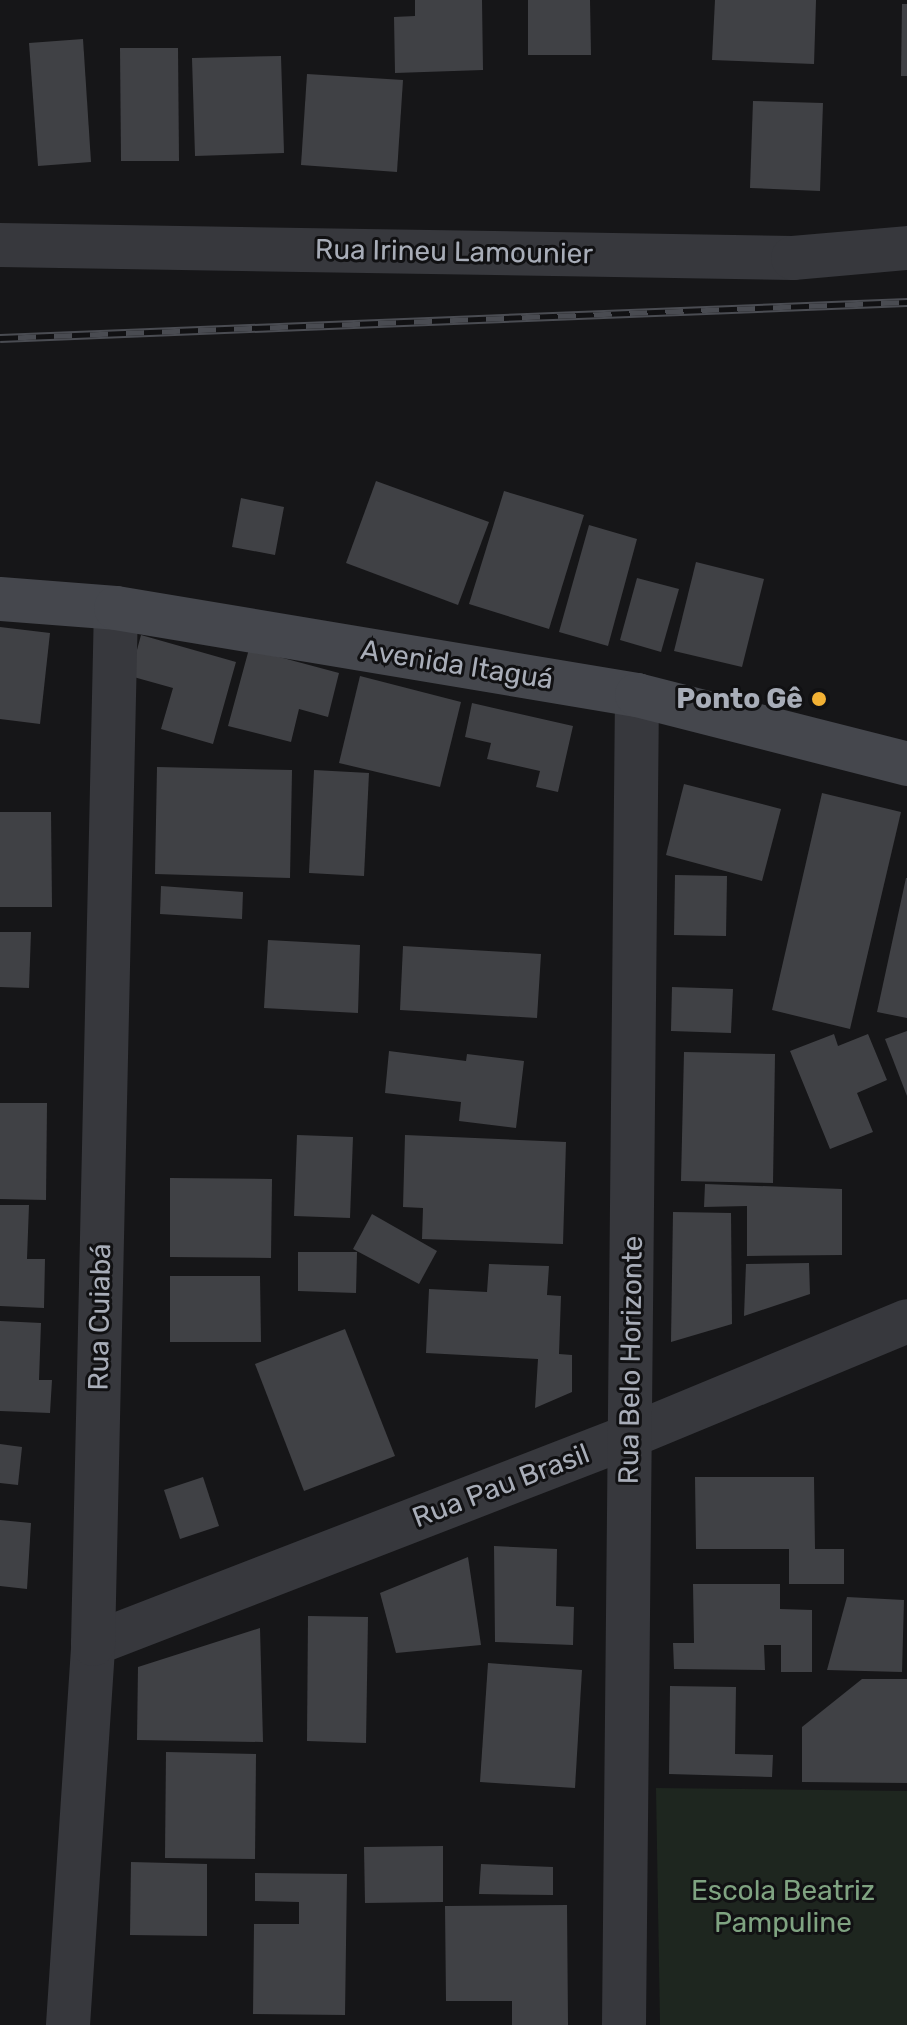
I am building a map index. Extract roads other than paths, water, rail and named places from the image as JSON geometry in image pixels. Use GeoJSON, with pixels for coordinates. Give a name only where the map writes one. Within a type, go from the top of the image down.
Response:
{"type":"FeatureCollection","features":[{"type":"Feature","properties":{"kind":"main road","name":"Avenida Itaguá"},"geometry":{"type":"LineString","coordinates":[[0,599],[116,608],[637,695],[907,764]]}},
{"type":"Feature","properties":{"kind":"street","name":"Rua Irineu Lamounier"},"geometry":{"type":"LineString","coordinates":[[0,245],[793,258],[907,248]]}},
{"type":"Feature","properties":{"kind":"street","name":"Rua Cuiabá"},"geometry":{"type":"LineString","coordinates":[[68,2025],[93,1644],[116,608]]}},
{"type":"Feature","properties":{"kind":"street","name":"Rua Belo Horizonte"},"geometry":{"type":"LineString","coordinates":[[624,2025],[637,695]]}},
{"type":"Feature","properties":{"kind":"street","name":"Rua Pau Brasil"},"geometry":{"type":"LineString","coordinates":[[93,1644],[630,1436],[907,1321]]}},
{"type":"Feature","properties":{"kind":"railway"},"geometry":{"type":"LineString","coordinates":[[0,338],[907,302]]}},
{"type":"Feature","properties":{"kind":"place","name":"Ponto Gê"},"geometry":{"type":"Point","coordinates":[819,699]}},
{"type":"Feature","properties":{"kind":"park label","name":"Escola Beatriz Pampuline"},"geometry":{"type":"Point","coordinates":[783,1907]}}]}
